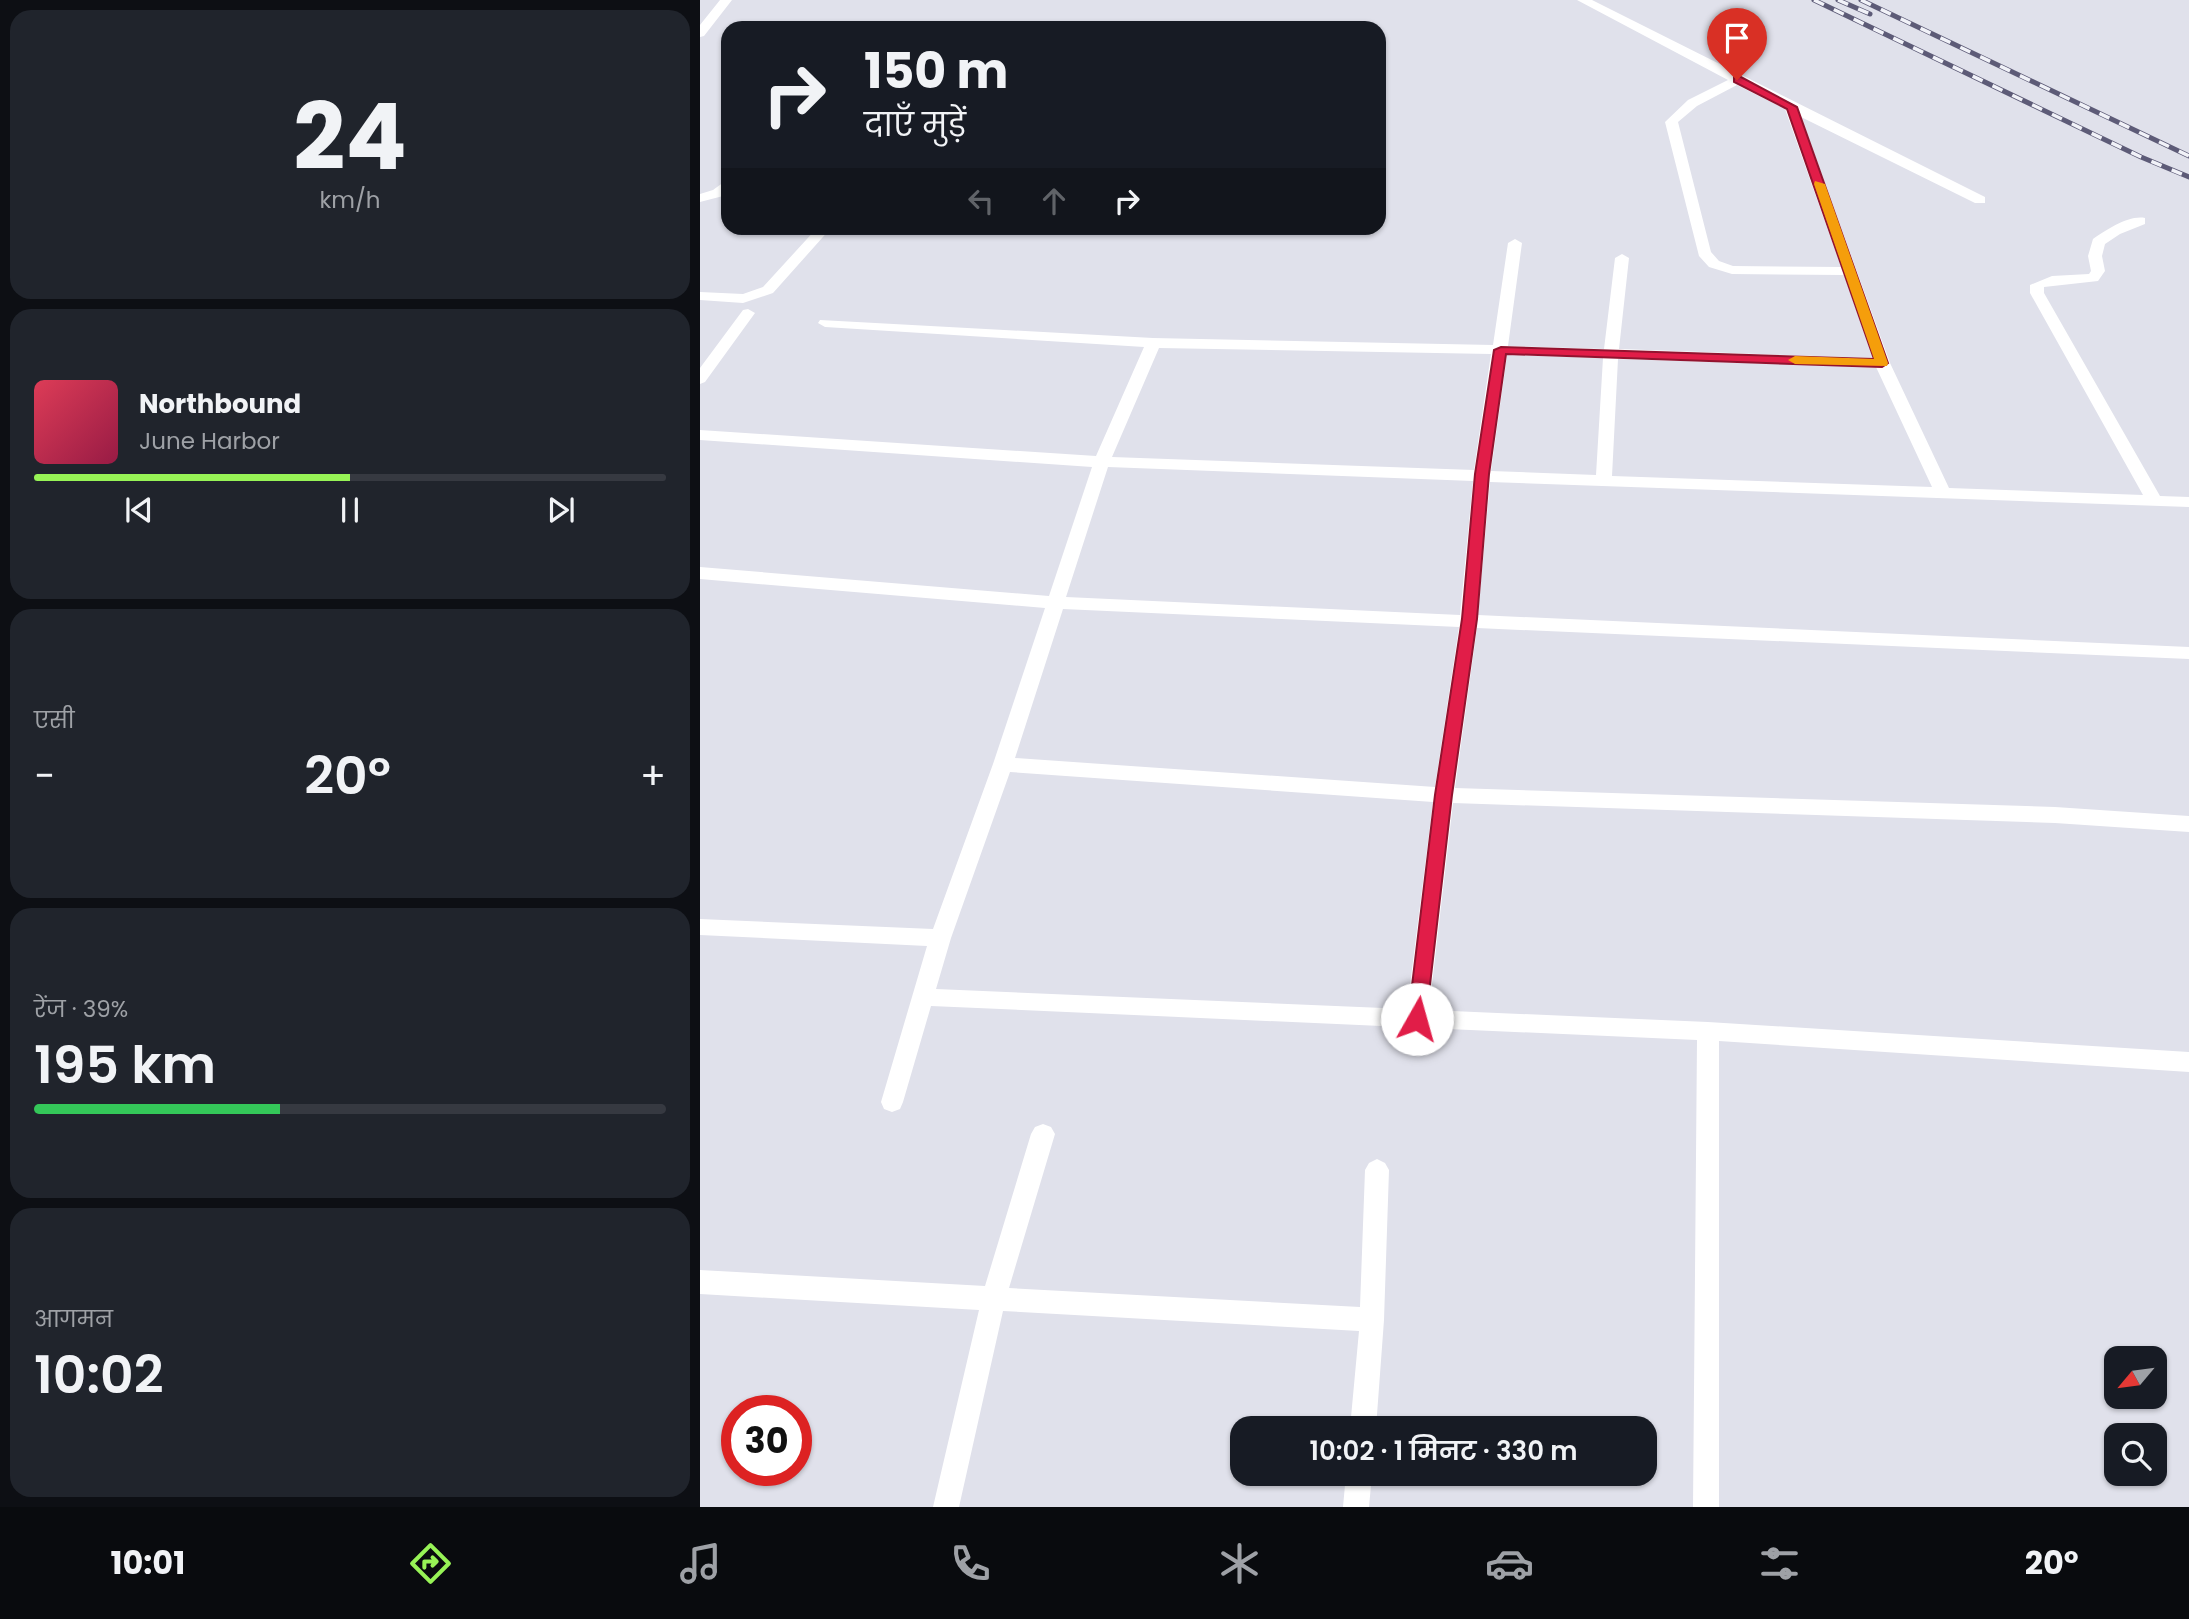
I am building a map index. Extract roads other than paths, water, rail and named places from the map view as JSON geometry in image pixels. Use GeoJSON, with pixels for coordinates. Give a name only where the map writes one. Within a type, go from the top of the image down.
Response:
{"type":"FeatureCollection","features":[{"type":"Feature","properties":{"kind":"street"},"geometry":{"type":"LineString","coordinates":[[700,33],[726,0]]}},
{"type":"Feature","properties":{"kind":"street"},"geometry":{"type":"LineString","coordinates":[[1583,0],[1737,80],[1980,200]]}},
{"type":"Feature","properties":{"kind":"street"},"geometry":{"type":"LineString","coordinates":[[1737,80],[1706,95],[1676,115],[1671,122],[1704,253],[1714,264],[1732,270],[1851,271]]}},
{"type":"Feature","properties":{"kind":"street"},"geometry":{"type":"LineString","coordinates":[[1791,107],[1882,363],[1943,493]]}},
{"type":"Feature","properties":{"kind":"street"},"geometry":{"type":"LineString","coordinates":[[700,198],[721,190]]}},
{"type":"Feature","properties":{"kind":"street"},"geometry":{"type":"LineString","coordinates":[[2140,220],[2115,231],[2098,243],[2095,256],[2098,271],[2093,278],[2052,280],[2037,285],[2037,293],[2155,501]]}},
{"type":"Feature","properties":{"kind":"street"},"geometry":{"type":"LineString","coordinates":[[700,296],[731,300],[758,297],[768,290],[818,235]]}},
{"type":"Feature","properties":{"kind":"street"},"geometry":{"type":"LineString","coordinates":[[1417,1019],[1444,795],[1469,619],[1482,474],[1515,243]]}},
{"type":"Feature","properties":{"kind":"street"},"geometry":{"type":"LineString","coordinates":[[1604,479],[1611,354],[1622,258]]}},
{"type":"Feature","properties":{"kind":"street"},"geometry":{"type":"LineString","coordinates":[[700,379],[748,313]]}},
{"type":"Feature","properties":{"kind":"street"},"geometry":{"type":"LineString","coordinates":[[825,323],[1153,343],[1501,350],[1882,363]]}},
{"type":"Feature","properties":{"kind":"street"},"geometry":{"type":"LineString","coordinates":[[892,1102],[940,938],[1003,764],[1102,462],[1153,343]]}},
{"type":"Feature","properties":{"kind":"street"},"geometry":{"type":"LineString","coordinates":[[700,435],[1102,462],[2189,502]]}},
{"type":"Feature","properties":{"kind":"street"},"geometry":{"type":"LineString","coordinates":[[700,573],[1057,603],[1469,619],[2189,653]]}},
{"type":"Feature","properties":{"kind":"street"},"geometry":{"type":"LineString","coordinates":[[1003,764],[1444,795],[2055,815],[2189,824]]}},
{"type":"Feature","properties":{"kind":"street"},"geometry":{"type":"LineString","coordinates":[[700,927],[940,938]]}},
{"type":"Feature","properties":{"kind":"street"},"geometry":{"type":"LineString","coordinates":[[922,997],[1708,1031],[2189,1062]]}},
{"type":"Feature","properties":{"kind":"street"},"geometry":{"type":"LineString","coordinates":[[1706,1507],[1708,1031]]}},
{"type":"Feature","properties":{"kind":"street"},"geometry":{"type":"LineString","coordinates":[[946,1507],[994,1298],[1043,1134]]}},
{"type":"Feature","properties":{"kind":"street"},"geometry":{"type":"LineString","coordinates":[[1364,1416],[1372,1320],[1377,1171]]}},
{"type":"Feature","properties":{"kind":"street"},"geometry":{"type":"LineString","coordinates":[[700,1282],[1372,1320]]}},
{"type":"Feature","properties":{"kind":"street"},"geometry":{"type":"LineString","coordinates":[[1356,1507],[1358,1486]]}},
{"type":"Feature","properties":{"kind":"railway"},"geometry":{"type":"LineString","coordinates":[[1814,0],[2141,157],[2189,177]]}},
{"type":"Feature","properties":{"kind":"railway"},"geometry":{"type":"LineString","coordinates":[[1838,0],[1870,14]]}},
{"type":"Feature","properties":{"kind":"railway"},"geometry":{"type":"LineString","coordinates":[[1861,0],[2189,156]]}}]}
